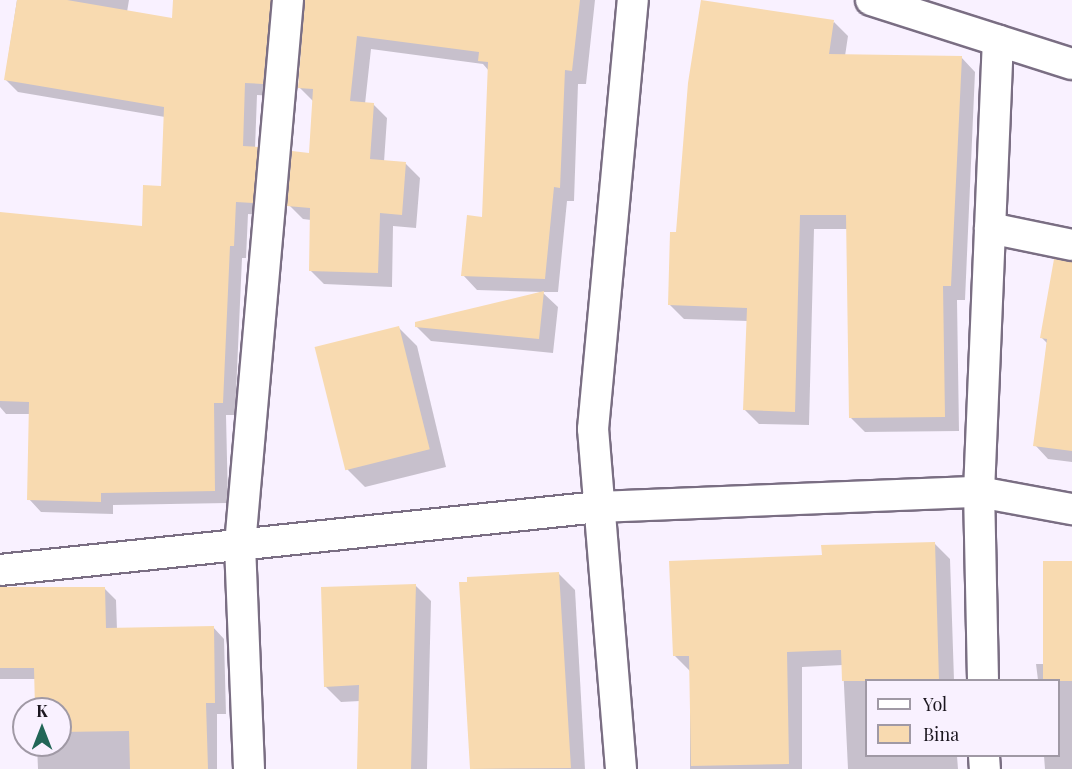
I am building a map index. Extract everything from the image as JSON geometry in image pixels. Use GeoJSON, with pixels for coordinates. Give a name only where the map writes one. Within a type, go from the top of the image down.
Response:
{"type":"FeatureCollection","features":[{"type":"Feature","properties":{"kind":"street"},"geometry":{"type":"LineString","coordinates":[[249,769],[240,545],[288,0]]}},
{"type":"Feature","properties":{"kind":"street"},"geometry":{"type":"LineString","coordinates":[[621,769],[593,429],[633,0]]}},
{"type":"Feature","properties":{"kind":"street"},"geometry":{"type":"LineString","coordinates":[[872,0],[1072,64]]}},
{"type":"Feature","properties":{"kind":"street"},"geometry":{"type":"LineString","coordinates":[[983,679],[978,492],[998,40]]}},
{"type":"Feature","properties":{"kind":"street"},"geometry":{"type":"LineString","coordinates":[[990,228],[1072,245]]}},
{"type":"Feature","properties":{"kind":"street"},"geometry":{"type":"LineString","coordinates":[[0,570],[598,507],[978,492],[1072,509]]}},
{"type":"Feature","properties":{"kind":"building"},"geometry":{"type":"Polygon","coordinates":[[[17,0],[67,0],[172,18],[173,0],[271,0],[263,84],[245,83],[243,146],[258,147],[253,203],[236,202],[234,246],[230,246],[223,403],[214,403],[215,491],[101,493],[101,502],[27,500],[29,402],[0,401],[0,212],[142,226],[143,185],[161,186],[164,107],[4,80],[17,0]]]}},
{"type":"Feature","properties":{"kind":"building"},"geometry":{"type":"Polygon","coordinates":[[[305,0],[580,0],[572,71],[565,70],[560,188],[554,187],[545,279],[461,276],[467,215],[482,217],[488,62],[478,61],[479,52],[357,36],[350,101],[374,103],[370,159],[406,162],[402,215],[380,213],[378,273],[309,271],[310,208],[287,206],[292,151],[309,153],[313,89],[298,88],[305,0]]]}},
{"type":"Feature","properties":{"kind":"building"},"geometry":{"type":"Polygon","coordinates":[[[701,0],[834,20],[829,54],[962,56],[951,286],[943,286],[945,417],[849,418],[846,215],[800,215],[795,412],[743,410],[747,308],[668,305],[670,232],[676,232],[688,83],[701,0]]]}},
{"type":"Feature","properties":{"kind":"building"},"geometry":{"type":"Polygon","coordinates":[[[1054,259],[1072,262],[1072,451],[1033,446],[1047,339],[1040,338],[1054,259]]]}},
{"type":"Feature","properties":{"kind":"building"},"geometry":{"type":"Polygon","coordinates":[[[544,291],[539,339],[415,327],[415,322],[544,291]]]}},
{"type":"Feature","properties":{"kind":"building"},"geometry":{"type":"Polygon","coordinates":[[[399,326],[430,449],[345,470],[315,347],[399,326]]]}},
{"type":"Feature","properties":{"kind":"building"},"geometry":{"type":"Polygon","coordinates":[[[935,542],[939,679],[842,681],[841,650],[787,652],[789,764],[691,766],[689,656],[673,656],[669,561],[822,555],[821,545],[935,542]]]}},
{"type":"Feature","properties":{"kind":"building"},"geometry":{"type":"Polygon","coordinates":[[[1043,561],[1072,561],[1072,681],[1043,679],[1043,561]]]}},
{"type":"Feature","properties":{"kind":"building"},"geometry":{"type":"Polygon","coordinates":[[[559,572],[571,768],[470,769],[459,582],[467,582],[467,577],[559,572]]]}},
{"type":"Feature","properties":{"kind":"building"},"geometry":{"type":"Polygon","coordinates":[[[416,584],[411,769],[357,769],[359,685],[324,687],[321,587],[416,584]]]}},
{"type":"Feature","properties":{"kind":"building"},"geometry":{"type":"Polygon","coordinates":[[[0,587],[105,587],[106,628],[214,626],[215,703],[206,703],[208,769],[130,769],[129,731],[72,732],[72,697],[35,697],[34,668],[0,668],[0,587]]]}}]}
